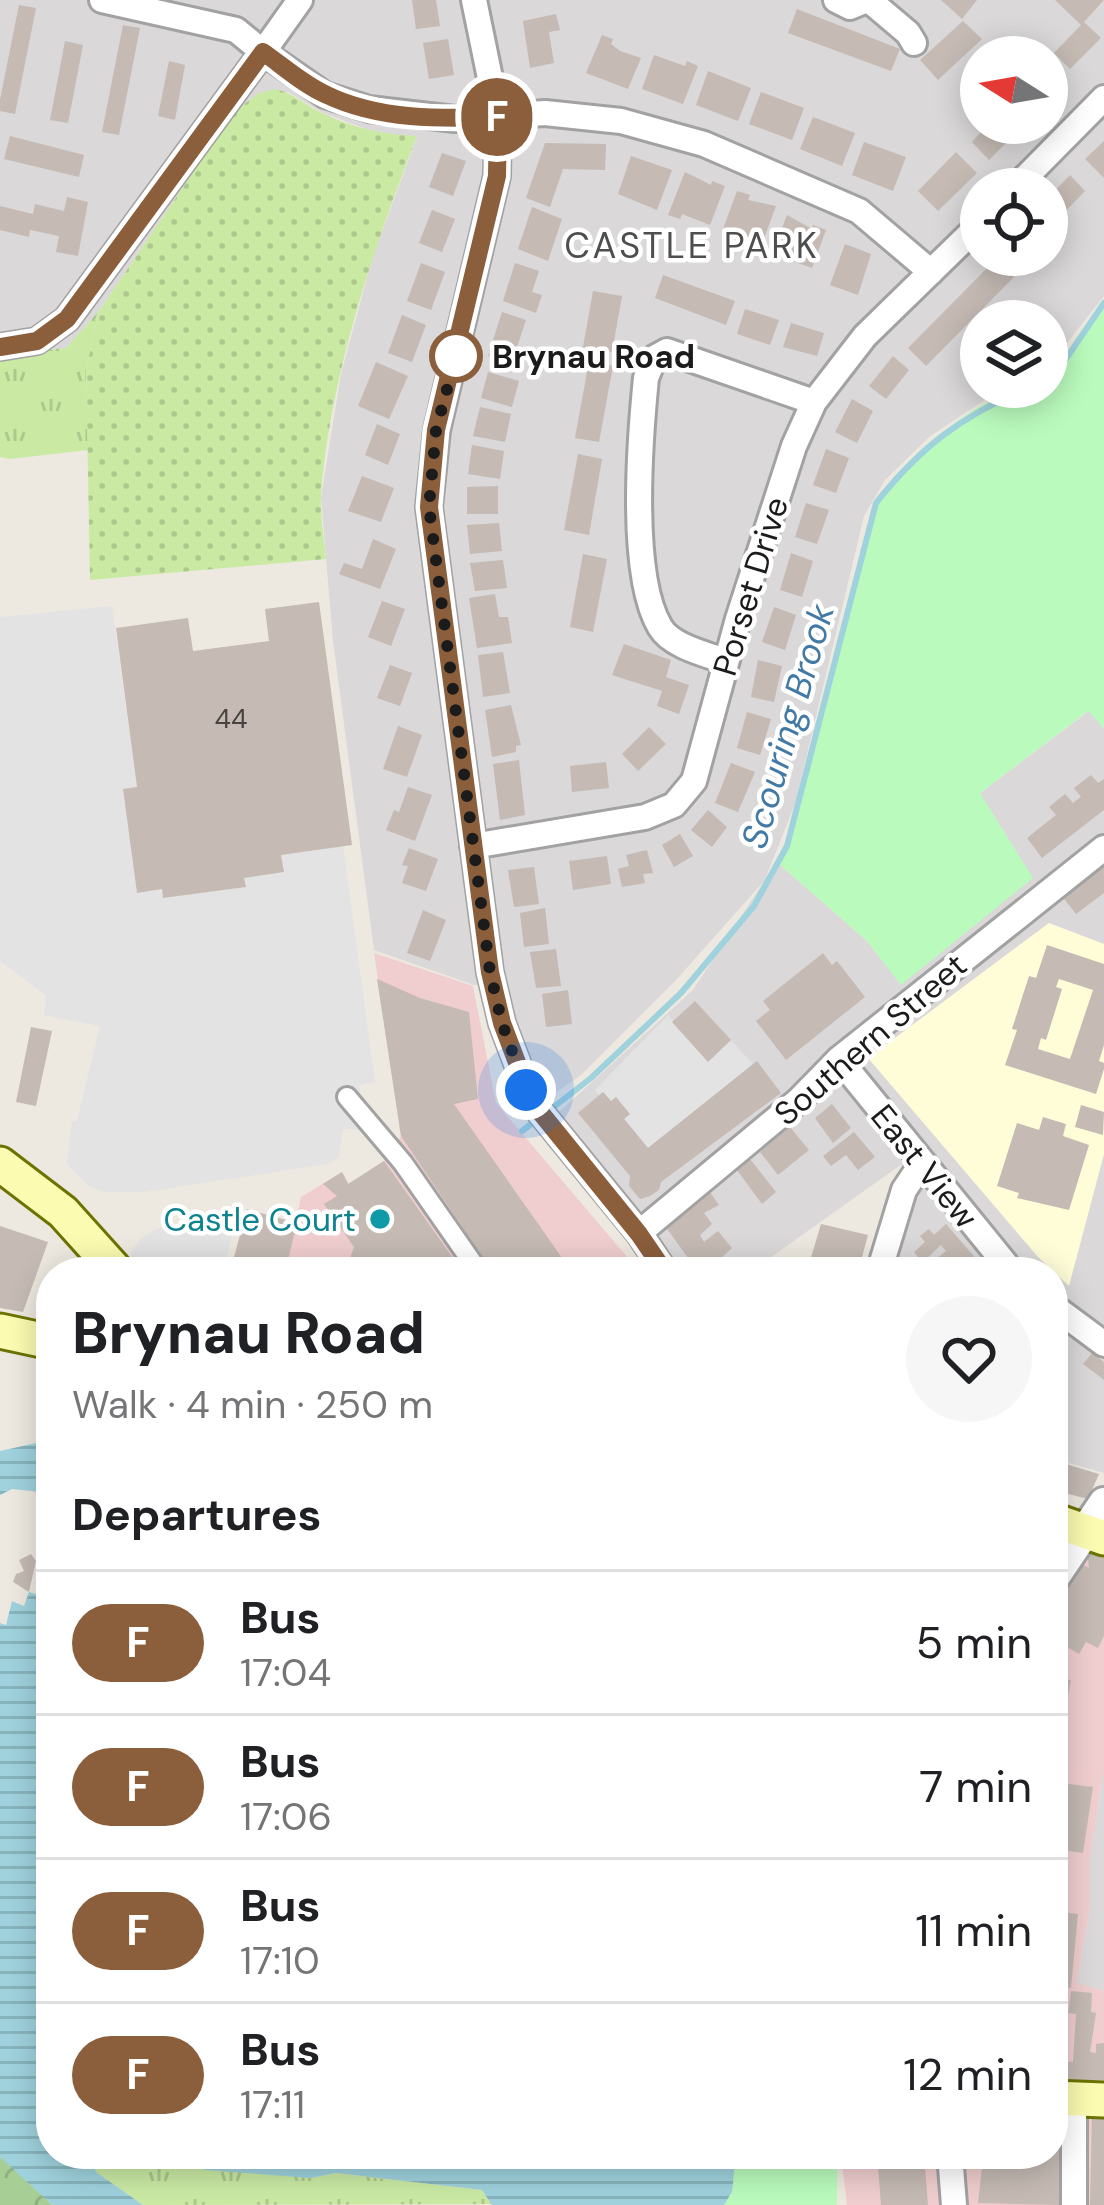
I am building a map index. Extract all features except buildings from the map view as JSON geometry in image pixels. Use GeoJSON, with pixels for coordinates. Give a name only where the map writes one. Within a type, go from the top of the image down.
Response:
{"type":"FeatureCollection","features":[{"type":"Feature","properties":{"kind":"main road"},"geometry":{"type":"LineString","coordinates":[[0,1164],[63,1212],[98,1257]]}},
{"type":"Feature","properties":{"kind":"main road"},"geometry":{"type":"LineString","coordinates":[[0,1331],[36,1339]]}},
{"type":"Feature","properties":{"kind":"main road"},"geometry":{"type":"LineString","coordinates":[[1068,1521],[1098,1524]]}},
{"type":"Feature","properties":{"kind":"street"},"geometry":{"type":"LineString","coordinates":[[102,0],[236,30],[326,95],[369,109],[410,116],[545,113],[620,121],[704,144],[859,211],[931,272]]}},
{"type":"Feature","properties":{"kind":"street"},"geometry":{"type":"LineString","coordinates":[[0,347],[37,341],[67,319],[300,0]]}},
{"type":"Feature","properties":{"kind":"street"},"geometry":{"type":"LineString","coordinates":[[474,0],[498,117],[497,176],[436,430],[429,507],[490,972],[516,1067],[532,1102],[655,1257]]}},
{"type":"Feature","properties":{"kind":"street"},"geometry":{"type":"LineString","coordinates":[[836,0],[850,8],[868,0],[914,43]]}},
{"type":"Feature","properties":{"kind":"street"},"geometry":{"type":"LineString","coordinates":[[1035,168],[1104,98]]}},
{"type":"Feature","properties":{"kind":"street","name":"Porset Drive"},"geometry":{"type":"LineString","coordinates":[[473,846],[645,817],[674,805],[694,781],[725,661],[794,446],[814,402],[866,336],[960,244]]}},
{"type":"Feature","properties":{"kind":"street"},"geometry":{"type":"LineString","coordinates":[[725,661],[689,648],[660,629],[651,600],[641,547],[646,377],[654,358],[667,351],[814,402]]}},
{"type":"Feature","properties":{"kind":"street","name":"Southern Street"},"geometry":{"type":"LineString","coordinates":[[639,1234],[799,1100],[839,1059],[1104,848]]}},
{"type":"Feature","properties":{"kind":"street","name":"East View"},"geometry":{"type":"LineString","coordinates":[[839,1059],[1000,1257]]}},
{"type":"Feature","properties":{"kind":"street"},"geometry":{"type":"LineString","coordinates":[[347,1096],[403,1163],[469,1257]]}},
{"type":"Feature","properties":{"kind":"street"},"geometry":{"type":"LineString","coordinates":[[884,1257],[904,1190],[922,1163]]}},
{"type":"Feature","properties":{"kind":"street"},"geometry":{"type":"LineString","coordinates":[[1068,1317],[1104,1344]]}},
{"type":"Feature","properties":{"kind":"street"},"geometry":{"type":"LineString","coordinates":[[1068,1561],[1098,1524]]}},
{"type":"Feature","properties":{"kind":"street"},"geometry":{"type":"LineString","coordinates":[[1074,2205],[1077,2099]]}},
{"type":"Feature","properties":{"kind":"street"},"geometry":{"type":"LineString","coordinates":[[951,2169],[955,2205]]}},
{"type":"Feature","properties":{"kind":"shaded area"},"geometry":{"type":"Polygon","coordinates":[[[0,0],[1104,0],[1104,296],[1068,341],[1068,300],[960,300],[960,408],[972,408],[929,437],[885,480],[864,516],[795,804],[766,877],[778,863],[867,941],[901,984],[980,793],[1089,711],[1104,728],[1104,1473],[1068,1463],[1068,1257],[894,1257],[917,1187],[902,1164],[771,1257],[668,1257],[557,1114],[693,990],[765,880],[676,980],[581,1075],[551,1096],[537,1079],[504,983],[474,985],[374,950],[333,641],[321,497],[341,374],[372,259],[417,137],[386,135],[355,125],[288,92],[235,111],[99,311],[66,348],[0,355],[0,0]]]}},
{"type":"Feature","properties":{"kind":"shaded area"},"geometry":{"type":"Polygon","coordinates":[[[112,606],[137,787],[123,790],[137,892],[162,889],[164,898],[245,887],[244,878],[283,872],[281,855],[343,846],[375,1082],[359,1085],[366,1130],[343,1129],[339,1156],[328,1164],[143,1192],[105,1192],[89,1186],[67,1165],[72,1121],[77,1121],[100,1026],[44,1015],[46,995],[0,961],[0,617],[112,606]]]}},
{"type":"Feature","properties":{"kind":"shaded area"},"geometry":{"type":"Polygon","coordinates":[[[1049,923],[1104,944],[1104,1154],[1069,1286],[1068,1257],[1038,1257],[868,1058],[1049,923]]]}},
{"type":"Feature","properties":{"kind":"shaded area"},"geometry":{"type":"Polygon","coordinates":[[[374,953],[473,986],[496,1103],[627,1257],[288,1257],[301,1197],[342,1172],[349,1184],[384,1161],[401,1136],[374,953]]]}},
{"type":"Feature","properties":{"kind":"shaded area"},"geometry":{"type":"Polygon","coordinates":[[[668,1015],[708,1061],[731,1040],[753,1064],[648,1148],[604,1093],[595,1090],[668,1015]]]}},
{"type":"Feature","properties":{"kind":"shaded area"},"geometry":{"type":"Polygon","coordinates":[[[221,1215],[236,1219],[227,1257],[131,1257],[141,1238],[156,1229],[191,1221],[218,1229],[221,1215]]]}},
{"type":"Feature","properties":{"kind":"shaded area"},"geometry":{"type":"Polygon","coordinates":[[[1104,1542],[1104,1769],[1077,1983],[1104,1991],[1104,2205],[961,2205],[957,2169],[1068,2169],[1068,1574],[1092,1546],[1104,1542]]]}},
{"type":"Feature","properties":{"kind":"shaded area"},"geometry":{"type":"Polygon","coordinates":[[[1104,1769],[1104,1991],[1077,1984],[1104,1769]]]}},
{"type":"Feature","properties":{"kind":"shaded area"},"geometry":{"type":"Polygon","coordinates":[[[843,2169],[951,2169],[954,2205],[847,2205],[843,2169]]]}},
{"type":"Feature","properties":{"kind":"green space"},"geometry":{"type":"Polygon","coordinates":[[[275,89],[355,126],[417,136],[370,267],[334,403],[321,494],[326,559],[90,580],[86,369],[99,311],[235,111],[259,93],[275,89]]]}},
{"type":"Feature","properties":{"kind":"green space"},"geometry":{"type":"Polygon","coordinates":[[[1104,303],[1104,728],[1088,711],[980,793],[1033,878],[901,985],[867,941],[778,863],[787,846],[876,503],[929,444],[979,408],[1068,408],[1068,356],[1104,303]]]}},
{"type":"Feature","properties":{"kind":"green space"},"geometry":{"type":"Polygon","coordinates":[[[99,311],[86,369],[88,450],[0,457],[0,355],[66,348],[99,311]]]}},
{"type":"Feature","properties":{"kind":"green space"},"geometry":{"type":"Polygon","coordinates":[[[0,2157],[7,2162],[52,2205],[0,2205],[0,2157]]]}},
{"type":"Feature","properties":{"kind":"green space"},"geometry":{"type":"Polygon","coordinates":[[[229,2169],[311,2178],[336,2173],[482,2190],[492,2204],[143,2205],[96,2172],[229,2169]]]}},
{"type":"Feature","properties":{"kind":"green space"},"geometry":{"type":"Polygon","coordinates":[[[734,2169],[837,2169],[837,2205],[724,2205],[732,2192],[734,2169]]]}},
{"type":"Feature","properties":{"kind":"water"},"geometry":{"type":"Polygon","coordinates":[[[36,1443],[36,1491],[12,1489],[0,1495],[0,1451],[36,1443]]]}},
{"type":"Feature","properties":{"kind":"water"},"geometry":{"type":"Polygon","coordinates":[[[29,1592],[36,1594],[36,2169],[95,2169],[143,2205],[52,2205],[0,2157],[0,1623],[6,1625],[12,1601],[24,1606],[29,1592]]]}},
{"type":"Feature","properties":{"kind":"water"},"geometry":{"type":"Polygon","coordinates":[[[734,2169],[732,2192],[724,2205],[492,2205],[482,2190],[336,2173],[311,2178],[205,2170],[734,2169]]]}},
{"type":"Feature","properties":{"kind":"waterway","name":"Scouring Brook"},"geometry":{"type":"LineString","coordinates":[[1068,356],[1104,303]]}},
{"type":"Feature","properties":{"kind":"waterway","name":"Scouring Brook"},"geometry":{"type":"LineString","coordinates":[[546,1113],[591,1078],[681,993],[754,906],[787,846],[876,503],[945,434],[987,408]]}},
{"type":"Feature","properties":{"kind":"waterway","name":"Scouring Brook"},"geometry":{"type":"LineString","coordinates":[[522,1131],[535,1121]]}},
{"type":"Feature","properties":{"kind":"bus line","name":"F"},"geometry":{"type":"LineString","coordinates":[[0,347],[37,341],[67,319],[263,52],[326,95],[369,109],[455,119],[498,117],[497,176],[436,430],[429,507],[450,682],[490,972],[516,1067],[548,1126],[655,1257]]}},
{"type":"Feature","properties":{"kind":"place","name":"Brynau Road"},"geometry":{"type":"Point","coordinates":[456,356]}},
{"type":"Feature","properties":{"kind":"place","name":"Castle Court"},"geometry":{"type":"Point","coordinates":[380,1219]}},
{"type":"Feature","properties":{"kind":"district","name":"CASTLE PARK"},"geometry":{"type":"Point","coordinates":[692,245]}},
{"type":"Feature","properties":{"kind":"route"},"geometry":{"type":"LineString","coordinates":[[456,356],[457,352],[436,430],[429,507],[490,972],[526,1090]]}}]}
